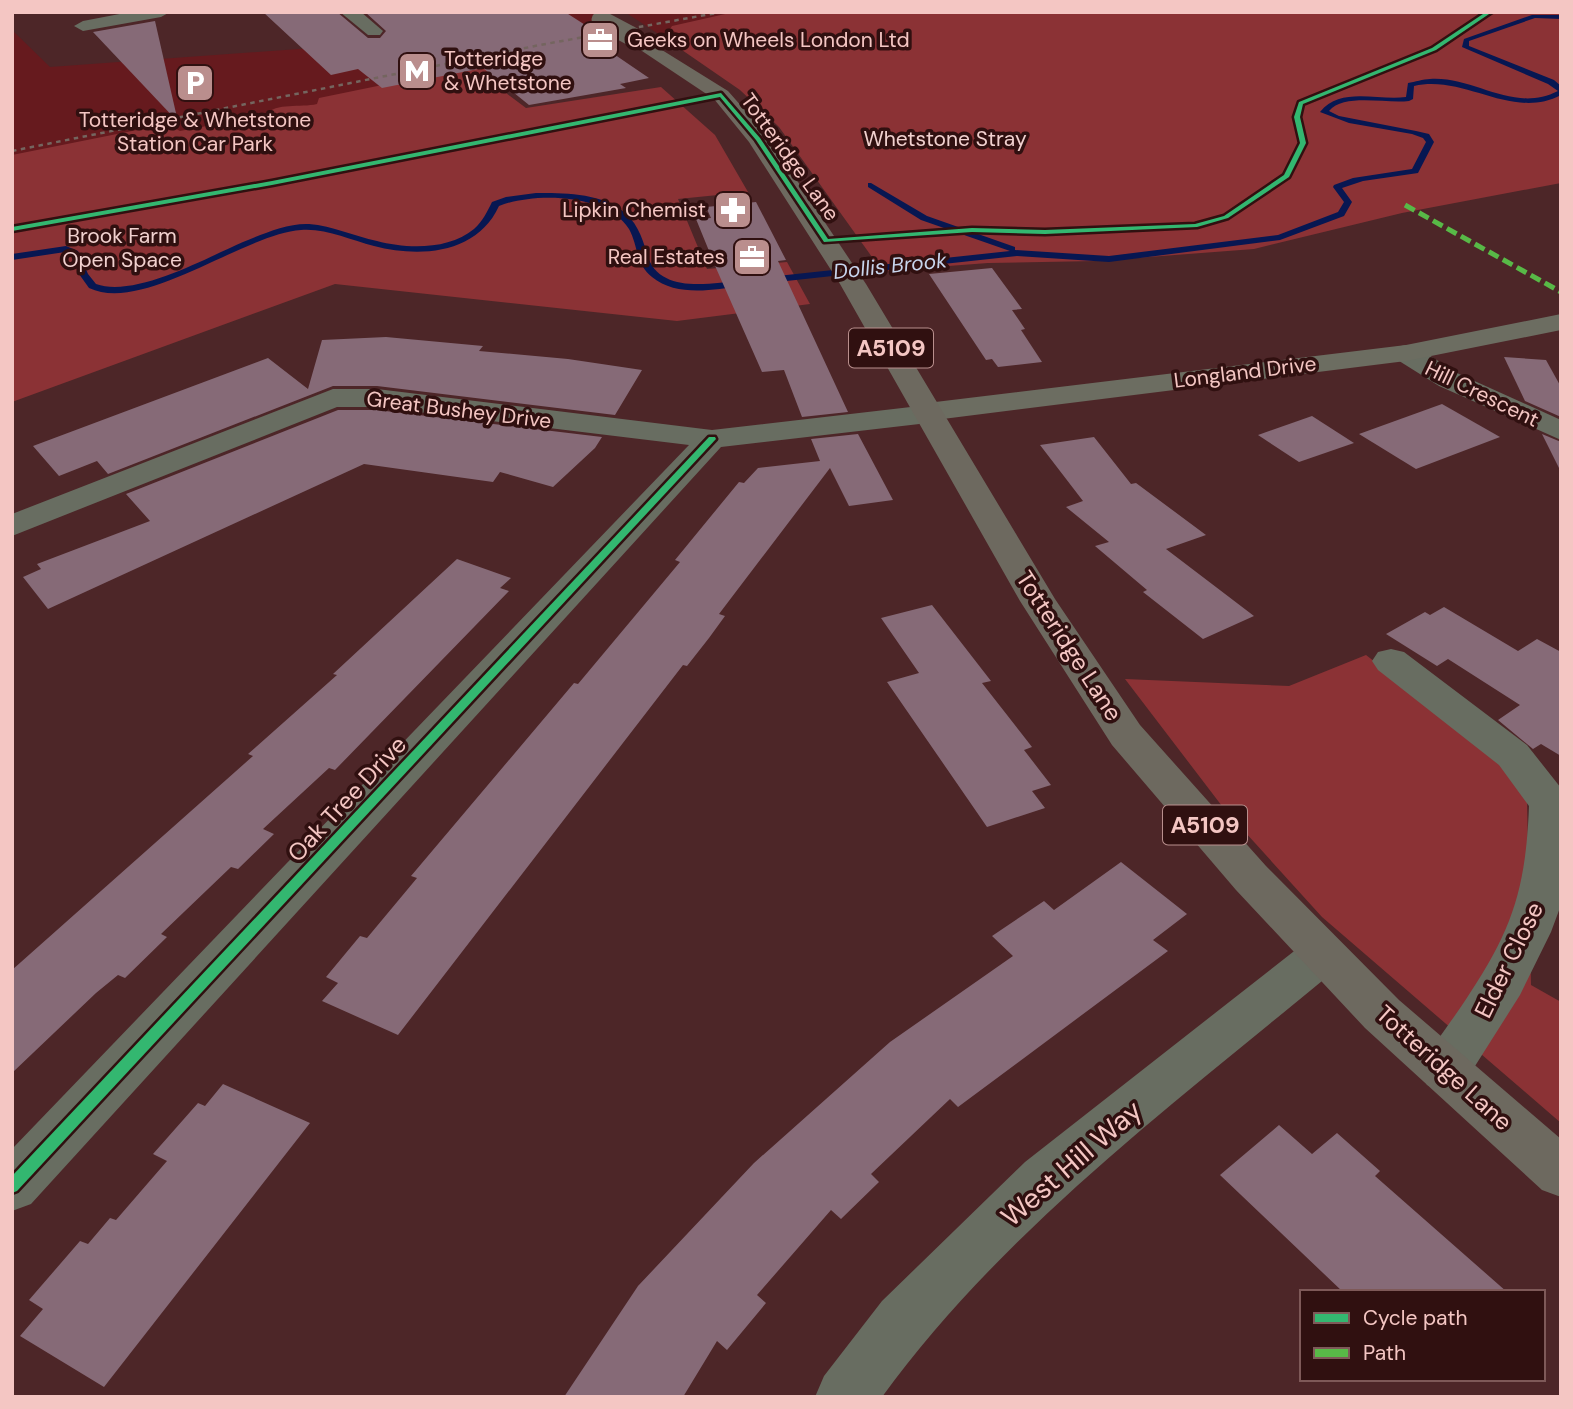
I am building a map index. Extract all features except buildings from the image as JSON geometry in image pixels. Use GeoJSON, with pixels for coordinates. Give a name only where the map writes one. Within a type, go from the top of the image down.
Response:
{"type":"FeatureCollection","features":[{"type":"Feature","properties":{"kind":"main road","name":"Totteridge Lane"},"geometry":{"type":"LineString","coordinates":[[595,16],[633,37],[721,95],[758,139],[827,241],[1044,612],[1126,735],[1251,878],[1382,1014],[1561,1172]]}},
{"type":"Feature","properties":{"kind":"street"},"geometry":{"type":"LineString","coordinates":[[83,26],[161,12]]}},
{"type":"Feature","properties":{"kind":"street"},"geometry":{"type":"LineString","coordinates":[[349,12],[374,31]]}},
{"type":"Feature","properties":{"kind":"street","name":"Longland Drive"},"geometry":{"type":"LineString","coordinates":[[928,413],[1406,353],[1561,322]]}},
{"type":"Feature","properties":{"kind":"street","name":"Hill Crescent"},"geometry":{"type":"LineString","coordinates":[[1406,353],[1449,380],[1561,431]]}},
{"type":"Feature","properties":{"kind":"street","name":"Great Bushey Drive"},"geometry":{"type":"LineString","coordinates":[[12,526],[333,398],[377,398],[712,439],[928,413]]}},
{"type":"Feature","properties":{"kind":"street","name":"Oak Tree Drive"},"geometry":{"type":"LineString","coordinates":[[12,1186],[712,439]]}},
{"type":"Feature","properties":{"kind":"street","name":"Elder Close"},"geometry":{"type":"LineString","coordinates":[[1391,662],[1513,755],[1550,804],[1545,884],[1526,935],[1478,1024],[1446,1070]]}},
{"type":"Feature","properties":{"kind":"street","name":"West Hill Way"},"geometry":{"type":"LineString","coordinates":[[845,1397],[902,1321],[1045,1179],[1323,954]]}},
{"type":"Feature","properties":{"kind":"shaded area"},"geometry":{"type":"Polygon","coordinates":[[[474,12],[591,12],[601,20],[619,46],[182,137],[12,161],[12,30],[50,67],[354,45],[485,21],[474,12]]]}},
{"type":"Feature","properties":{"kind":"shaded area"},"geometry":{"type":"Polygon","coordinates":[[[625,12],[825,12],[666,39],[625,12]]]}},
{"type":"Feature","properties":{"kind":"green space","name":"Whetstone Stray"},"geometry":{"type":"Polygon","coordinates":[[[734,12],[1561,12],[1561,183],[1402,213],[1254,249],[1096,261],[988,263],[882,271],[779,127],[740,90],[666,39],[682,36],[670,29],[672,26],[734,12]]]}},
{"type":"Feature","properties":{"kind":"green space","name":"Brook Farm Open Space"},"geometry":{"type":"Polygon","coordinates":[[[582,44],[549,63],[485,77],[526,108],[661,87],[715,135],[748,192],[678,199],[707,269],[787,262],[810,304],[677,321],[335,284],[12,402],[12,155],[167,124],[180,131],[265,115],[276,108],[317,104],[319,98],[582,44]]]}},
{"type":"Feature","properties":{"kind":"green space"},"geometry":{"type":"Polygon","coordinates":[[[1366,655],[1499,758],[1527,801],[1531,985],[1561,1002],[1561,1123],[1322,917],[1225,810],[1125,679],[1289,686],[1366,655]]]}},
{"type":"Feature","properties":{"kind":"waterway","name":"Dollis Brook"},"geometry":{"type":"LineString","coordinates":[[1561,17],[1534,16],[1466,40],[1465,47],[1551,82],[1561,90]]}},
{"type":"Feature","properties":{"kind":"waterway","name":"Dollis Brook"},"geometry":{"type":"LineString","coordinates":[[768,280],[1017,253],[1109,259],[1280,237],[1341,214],[1348,202],[1337,187],[1345,183],[1415,171],[1430,142],[1426,136],[1413,132],[1349,121],[1324,112],[1330,105],[1350,99],[1409,99],[1411,85],[1429,81],[1448,82],[1527,102],[1545,100],[1561,92]]}},
{"type":"Feature","properties":{"kind":"waterway"},"geometry":{"type":"LineString","coordinates":[[871,185],[924,218],[1012,249]]}},
{"type":"Feature","properties":{"kind":"waterway","name":"Dollis Brook"},"geometry":{"type":"LineString","coordinates":[[12,257],[66,249],[75,253],[89,283],[97,288],[116,290],[167,277],[252,241],[299,227],[328,230],[393,247],[410,249],[446,245],[477,231],[488,220],[495,204],[520,197],[553,196],[599,203],[617,210],[636,233],[650,271],[666,282],[693,287],[741,283]]}},
{"type":"Feature","properties":{"kind":"railway"},"geometry":{"type":"LineString","coordinates":[[12,151],[540,45],[722,12]]}},
{"type":"Feature","properties":{"kind":"marked path"},"geometry":{"type":"LineString","coordinates":[[1405,205],[1561,292]]}},
{"type":"Feature","properties":{"kind":"cycle path"},"geometry":{"type":"LineString","coordinates":[[12,229],[272,183],[721,95],[758,139],[826,241],[972,230],[1045,232],[1195,226],[1226,217],[1287,176],[1303,143],[1297,117],[1301,103],[1434,49],[1490,12]]}},
{"type":"Feature","properties":{"kind":"cycle path"},"geometry":{"type":"LineString","coordinates":[[12,1186],[712,439]]}},
{"type":"Feature","properties":{"kind":"place","name":"Geeks on Wheels London Ltd"},"geometry":{"type":"Point","coordinates":[600,40]}},
{"type":"Feature","properties":{"kind":"place","name":"Totteridge & Whetstone"},"geometry":{"type":"Point","coordinates":[417,71]}},
{"type":"Feature","properties":{"kind":"place","name":"Totteridge & Whetstone Station Car Park"},"geometry":{"type":"Point","coordinates":[195,83]}},
{"type":"Feature","properties":{"kind":"place","name":"Lipkin Chemist"},"geometry":{"type":"Point","coordinates":[733,210]}},
{"type":"Feature","properties":{"kind":"place","name":"Real Estates"},"geometry":{"type":"Point","coordinates":[752,257]}}]}
